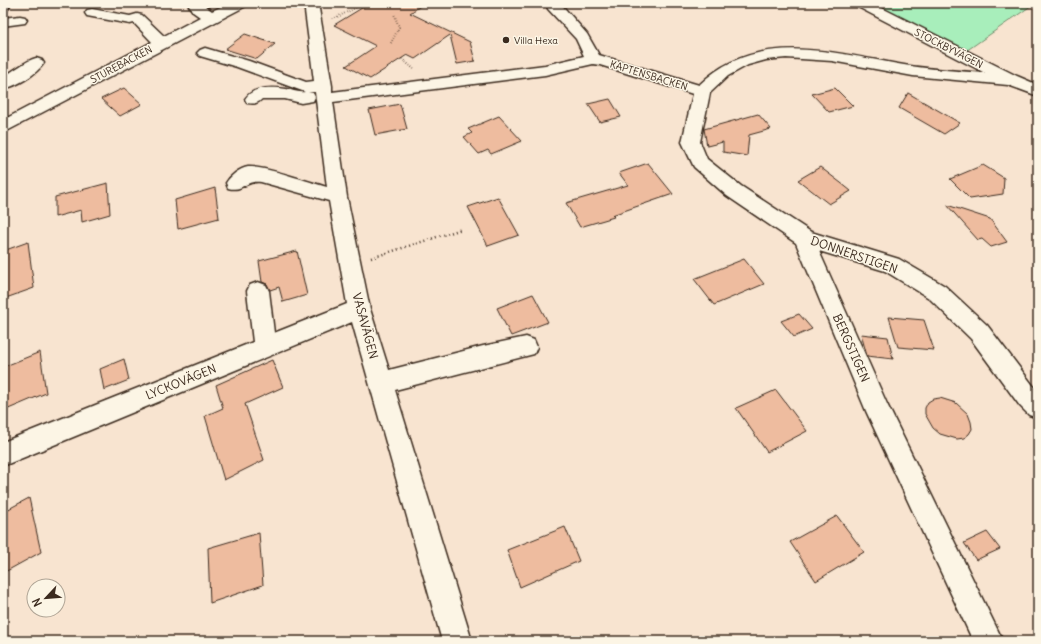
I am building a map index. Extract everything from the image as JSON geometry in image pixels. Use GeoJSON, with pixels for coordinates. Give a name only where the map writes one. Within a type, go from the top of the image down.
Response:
{"type":"FeatureCollection","features":[{"type":"Feature","properties":{"kind":"street"},"geometry":{"type":"LineString","coordinates":[[194,3],[198,9],[211,17]]}},
{"type":"Feature","properties":{"kind":"street","name":"STUREBACKEN"},"geometry":{"type":"LineString","coordinates":[[3,127],[115,74],[126,62],[211,17],[241,3]]}},
{"type":"Feature","properties":{"kind":"street","name":"VASAVÄGEN"},"geometry":{"type":"LineString","coordinates":[[311,3],[325,93],[338,197],[359,309],[457,641]]}},
{"type":"Feature","properties":{"kind":"street"},"geometry":{"type":"LineString","coordinates":[[552,3],[553,6],[578,30],[591,52],[593,59]]}},
{"type":"Feature","properties":{"kind":"street","name":"STOCKBYVÄGEN"},"geometry":{"type":"LineString","coordinates":[[861,3],[1011,80],[1038,91]]}},
{"type":"Feature","properties":{"kind":"street"},"geometry":{"type":"LineString","coordinates":[[92,13],[130,20],[137,18],[162,43]]}},
{"type":"Feature","properties":{"kind":"street"},"geometry":{"type":"LineString","coordinates":[[3,22],[20,20]]}},
{"type":"Feature","properties":{"kind":"street"},"geometry":{"type":"LineString","coordinates":[[205,53],[243,64],[304,87],[325,93]]}},
{"type":"Feature","properties":{"kind":"street","name":"KAPTENSBACKEN"},"geometry":{"type":"LineString","coordinates":[[325,93],[545,70],[593,59],[602,60],[702,91],[722,73],[754,58],[776,53],[826,55],[900,70],[1011,80]]}},
{"type":"Feature","properties":{"kind":"street"},"geometry":{"type":"LineString","coordinates":[[126,62],[144,66]]}},
{"type":"Feature","properties":{"kind":"street"},"geometry":{"type":"LineString","coordinates":[[3,84],[28,70],[36,63]]}},
{"type":"Feature","properties":{"kind":"street"},"geometry":{"type":"LineString","coordinates":[[702,91],[691,142],[700,163],[734,190],[804,238]]}},
{"type":"Feature","properties":{"kind":"street"},"geometry":{"type":"LineString","coordinates":[[253,99],[258,94],[270,93],[285,94],[301,98],[325,93]]}},
{"type":"Feature","properties":{"kind":"street"},"geometry":{"type":"LineString","coordinates":[[235,183],[248,174],[261,175],[338,197]]}},
{"type":"Feature","properties":{"kind":"street","name":"DONNERSTIGEN"},"geometry":{"type":"LineString","coordinates":[[804,238],[892,265],[938,292],[979,332],[1028,398],[1038,407]]}},
{"type":"Feature","properties":{"kind":"street","name":"BERGSTIGEN"},"geometry":{"type":"LineString","coordinates":[[804,238],[878,411],[988,641]]}},
{"type":"Feature","properties":{"kind":"street"},"geometry":{"type":"LineString","coordinates":[[258,291],[265,348]]}},
{"type":"Feature","properties":{"kind":"street","name":"LYCKOVÄGEN"},"geometry":{"type":"LineString","coordinates":[[3,454],[359,309]]}},
{"type":"Feature","properties":{"kind":"street"},"geometry":{"type":"LineString","coordinates":[[381,383],[483,356],[526,347]]}},
{"type":"Feature","properties":{"kind":"path"},"geometry":{"type":"LineString","coordinates":[[314,27],[366,3]]}},
{"type":"Feature","properties":{"kind":"path"},"geometry":{"type":"LineString","coordinates":[[391,43],[398,27],[394,14]]}},
{"type":"Feature","properties":{"kind":"path"},"geometry":{"type":"LineString","coordinates":[[351,264],[462,229]]}},
{"type":"Feature","properties":{"kind":"green space"},"geometry":{"type":"Polygon","coordinates":[[[868,3],[1035,3],[966,51],[868,3]]]}},
{"type":"Feature","properties":{"kind":"building"},"geometry":{"type":"Polygon","coordinates":[[[370,3],[425,3],[410,13],[470,42],[475,61],[457,64],[450,35],[415,59],[407,55],[370,79],[346,66],[376,46],[334,25],[370,3]]]}},
{"type":"Feature","properties":{"kind":"building"},"geometry":{"type":"Polygon","coordinates":[[[245,34],[275,44],[257,59],[225,49],[245,34]]]}},
{"type":"Feature","properties":{"kind":"building"},"geometry":{"type":"Polygon","coordinates":[[[124,88],[142,104],[120,116],[101,99],[124,88]]]}},
{"type":"Feature","properties":{"kind":"building"},"geometry":{"type":"Polygon","coordinates":[[[835,88],[853,106],[829,112],[812,94],[835,88]]]}},
{"type":"Feature","properties":{"kind":"building"},"geometry":{"type":"Polygon","coordinates":[[[908,93],[960,123],[944,134],[899,108],[908,93]]]}},
{"type":"Feature","properties":{"kind":"building"},"geometry":{"type":"Polygon","coordinates":[[[610,99],[621,117],[600,122],[588,104],[610,99]]]}},
{"type":"Feature","properties":{"kind":"building"},"geometry":{"type":"Polygon","coordinates":[[[400,104],[407,129],[375,135],[369,110],[400,104]]]}},
{"type":"Feature","properties":{"kind":"building"},"geometry":{"type":"Polygon","coordinates":[[[758,114],[771,129],[749,135],[747,156],[723,152],[723,142],[707,146],[704,129],[758,114]]]}},
{"type":"Feature","properties":{"kind":"building"},"geometry":{"type":"Polygon","coordinates":[[[499,116],[522,141],[491,154],[488,150],[479,154],[464,137],[472,133],[468,129],[499,116]]]}},
{"type":"Feature","properties":{"kind":"building"},"geometry":{"type":"Polygon","coordinates":[[[648,163],[673,194],[612,215],[614,217],[580,227],[566,203],[628,185],[619,173],[648,163]]]}},
{"type":"Feature","properties":{"kind":"building"},"geometry":{"type":"Polygon","coordinates":[[[983,165],[1004,178],[1003,194],[970,199],[950,179],[983,165]]]}},
{"type":"Feature","properties":{"kind":"building"},"geometry":{"type":"Polygon","coordinates":[[[820,167],[851,191],[829,204],[798,180],[820,167]]]}},
{"type":"Feature","properties":{"kind":"building"},"geometry":{"type":"Polygon","coordinates":[[[108,183],[110,214],[82,222],[81,210],[55,217],[55,197],[108,183]]]}},
{"type":"Feature","properties":{"kind":"building"},"geometry":{"type":"Polygon","coordinates":[[[215,188],[219,218],[178,229],[175,200],[215,188]]]}},
{"type":"Feature","properties":{"kind":"building"},"geometry":{"type":"Polygon","coordinates":[[[498,197],[519,235],[488,246],[468,207],[498,197]]]}},
{"type":"Feature","properties":{"kind":"building"},"geometry":{"type":"Polygon","coordinates":[[[947,205],[990,219],[1007,242],[991,247],[982,239],[978,240],[947,205]]]}},
{"type":"Feature","properties":{"kind":"building"},"geometry":{"type":"Polygon","coordinates":[[[28,242],[34,288],[3,299],[3,251],[28,242]]]}},
{"type":"Feature","properties":{"kind":"building"},"geometry":{"type":"Polygon","coordinates":[[[297,251],[307,295],[283,302],[279,287],[270,290],[267,284],[262,282],[259,261],[297,251]]]}},
{"type":"Feature","properties":{"kind":"building"},"geometry":{"type":"Polygon","coordinates":[[[744,259],[764,284],[714,305],[694,279],[744,259]]]}},
{"type":"Feature","properties":{"kind":"building"},"geometry":{"type":"Polygon","coordinates":[[[533,294],[548,322],[511,336],[497,308],[533,294]]]}},
{"type":"Feature","properties":{"kind":"building"},"geometry":{"type":"Polygon","coordinates":[[[799,314],[812,329],[794,337],[781,321],[799,314]]]}},
{"type":"Feature","properties":{"kind":"building"},"geometry":{"type":"Polygon","coordinates":[[[889,317],[924,320],[934,350],[898,347],[889,317]]]}},
{"type":"Feature","properties":{"kind":"building"},"geometry":{"type":"Polygon","coordinates":[[[861,334],[888,337],[893,359],[867,356],[861,334]]]}},
{"type":"Feature","properties":{"kind":"building"},"geometry":{"type":"Polygon","coordinates":[[[40,352],[46,393],[6,410],[3,367],[40,352]]]}},
{"type":"Feature","properties":{"kind":"building"},"geometry":{"type":"Polygon","coordinates":[[[124,359],[129,380],[104,390],[100,369],[124,359]]]}},
{"type":"Feature","properties":{"kind":"building"},"geometry":{"type":"Polygon","coordinates":[[[272,360],[283,387],[245,404],[264,460],[224,480],[205,416],[223,408],[216,385],[272,360]]]}},
{"type":"Feature","properties":{"kind":"building"},"geometry":{"type":"Polygon","coordinates":[[[776,390],[807,431],[767,452],[736,408],[776,390]]]}},
{"type":"Feature","properties":{"kind":"building"},"geometry":{"type":"Polygon","coordinates":[[[940,398],[956,403],[968,414],[972,429],[964,438],[957,439],[940,434],[933,428],[925,414],[925,408],[928,402],[933,399],[940,398]]]}},
{"type":"Feature","properties":{"kind":"building"},"geometry":{"type":"Polygon","coordinates":[[[29,498],[41,552],[3,573],[3,512],[29,498]]]}},
{"type":"Feature","properties":{"kind":"building"},"geometry":{"type":"Polygon","coordinates":[[[837,516],[864,552],[816,581],[790,542],[837,516]]]}},
{"type":"Feature","properties":{"kind":"building"},"geometry":{"type":"Polygon","coordinates":[[[565,527],[579,561],[520,587],[507,550],[565,527]]]}},
{"type":"Feature","properties":{"kind":"building"},"geometry":{"type":"Polygon","coordinates":[[[987,532],[1000,549],[976,560],[964,543],[987,532]]]}},
{"type":"Feature","properties":{"kind":"building"},"geometry":{"type":"Polygon","coordinates":[[[259,533],[263,585],[210,603],[208,548],[259,533]]]}},
{"type":"Feature","properties":{"kind":"place","name":"Villa Hexa"},"geometry":{"type":"Point","coordinates":[506,40]}}]}
